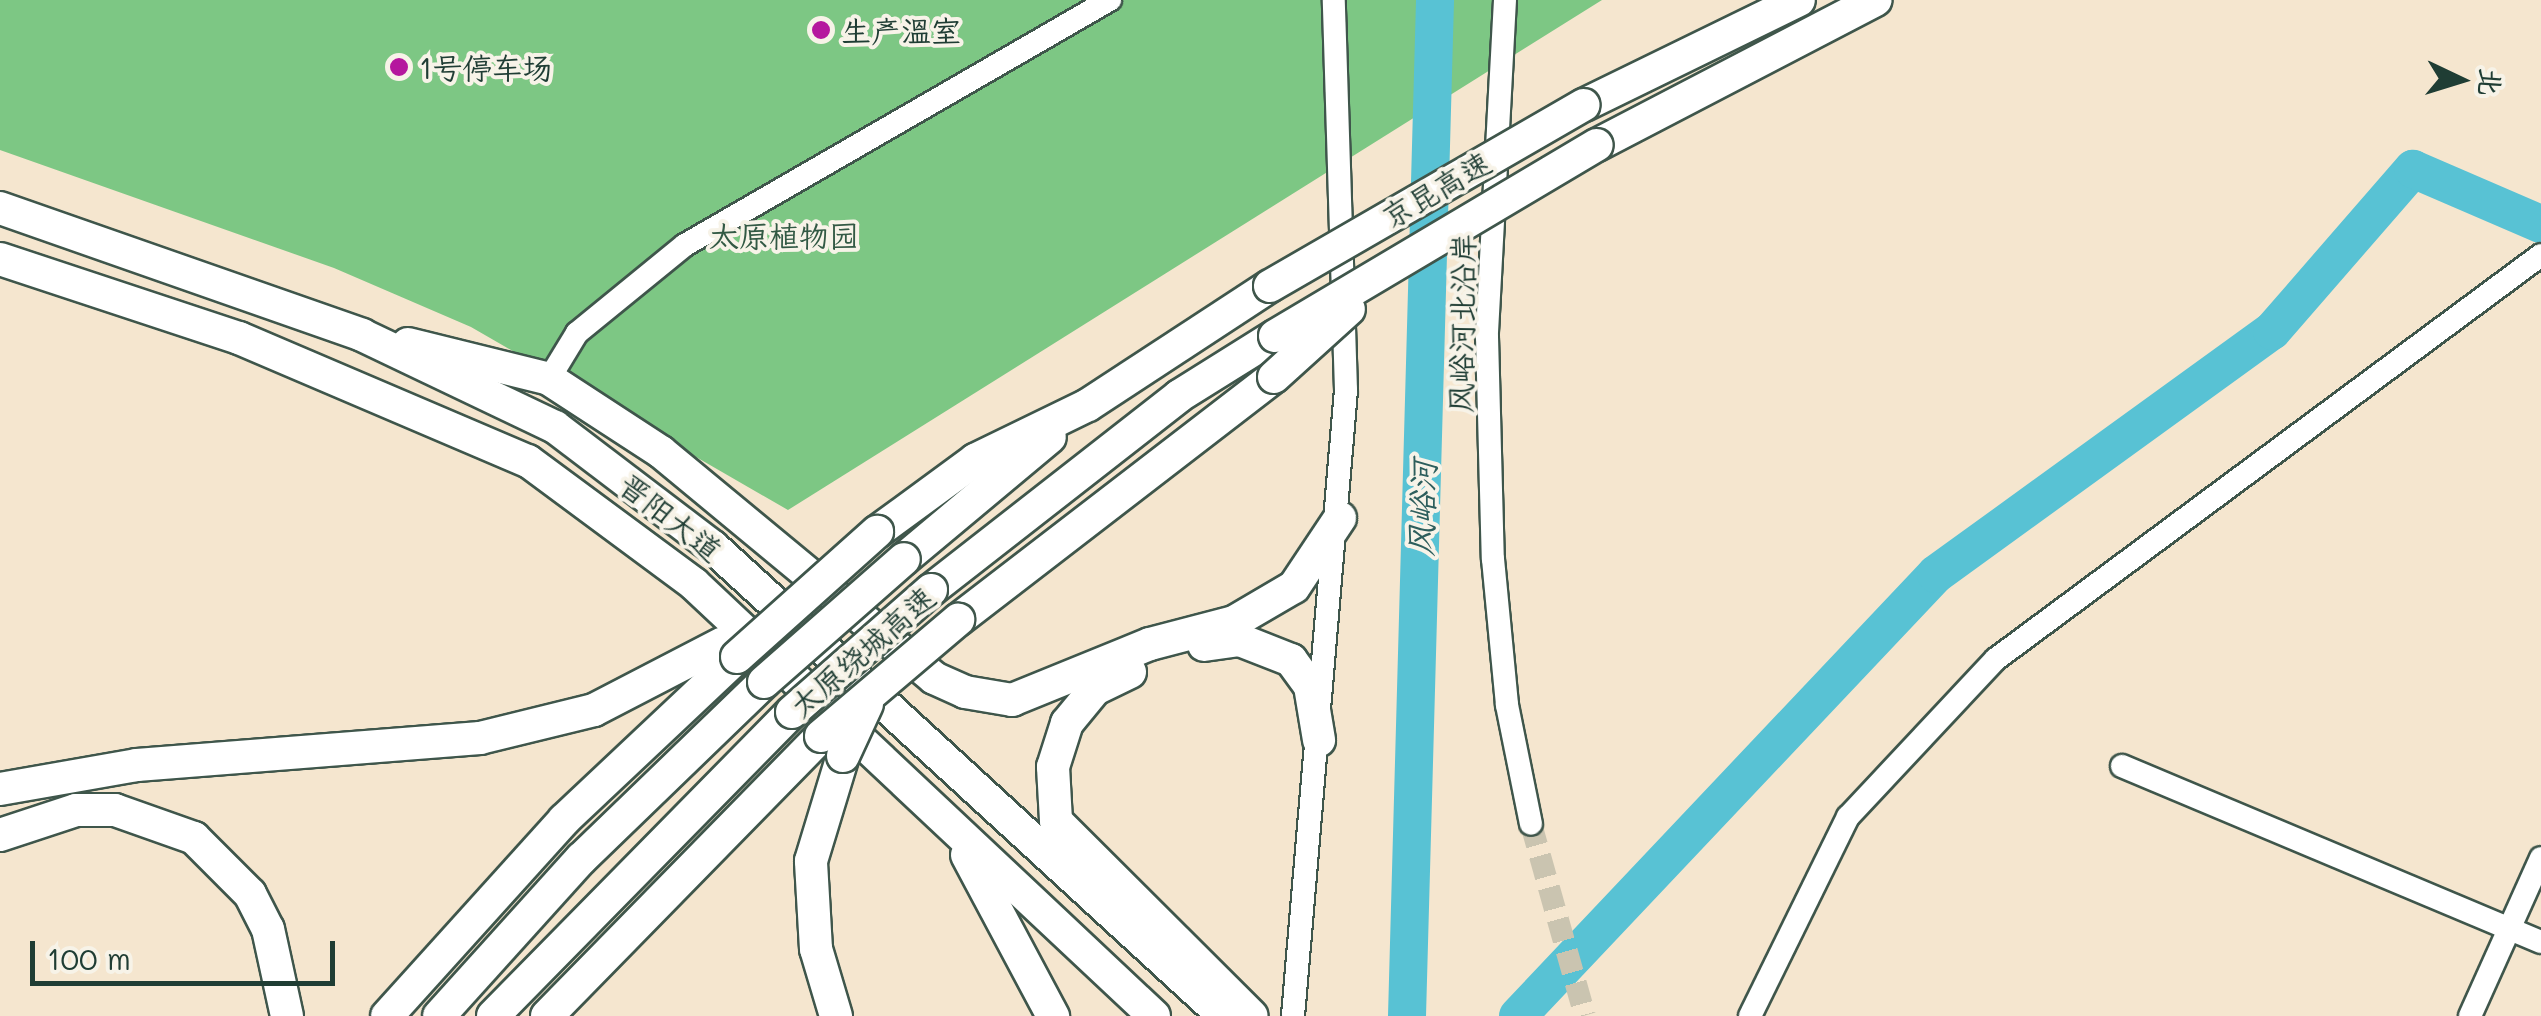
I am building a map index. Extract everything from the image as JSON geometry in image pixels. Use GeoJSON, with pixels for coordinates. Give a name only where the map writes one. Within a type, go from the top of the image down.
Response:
{"type":"FeatureCollection","features":[{"type":"Feature","properties":{"kind":"highway","name":"京昆高速"},"geometry":{"type":"LineString","coordinates":[[1088,406],[1270,286],[1584,105],[1799,0]]}},
{"type":"Feature","properties":{"kind":"highway","name":"京昆高速"},"geometry":{"type":"LineString","coordinates":[[1396,265],[1597,144],[1876,0]]}},
{"type":"Feature","properties":{"kind":"highway","name":"晋阳大道"},"geometry":{"type":"LineString","coordinates":[[0,208],[362,335],[555,427],[713,547],[1214,1006],[1249,1016]]}},
{"type":"Feature","properties":{"kind":"highway","name":"晋阳大道"},"geometry":{"type":"LineString","coordinates":[[0,259],[239,338],[528,462],[694,584],[1143,1008]]}},
{"type":"Feature","properties":{"kind":"highway"},"geometry":{"type":"LineString","coordinates":[[546,1016],[832,746],[869,700],[958,620],[1274,378],[1396,265]]}},
{"type":"Feature","properties":{"kind":"highway","name":"太原绕城高速"},"geometry":{"type":"LineString","coordinates":[[494,1016],[792,712],[931,590],[1178,396],[1396,265]]}},
{"type":"Feature","properties":{"kind":"highway"},"geometry":{"type":"LineString","coordinates":[[362,335],[549,379],[661,452],[934,678],[1012,700],[1271,604],[1313,565],[1340,518]]}},
{"type":"Feature","properties":{"kind":"highway"},"geometry":{"type":"LineString","coordinates":[[0,790],[137,765],[480,738],[594,710],[730,650],[773,621],[877,532],[975,460],[1088,406]]}},
{"type":"Feature","properties":{"kind":"highway","name":"太原绕城高速"},"geometry":{"type":"LineString","coordinates":[[440,1016],[594,845],[764,682],[1088,406]]}},
{"type":"Feature","properties":{"kind":"highway"},"geometry":{"type":"LineString","coordinates":[[1249,1016],[1056,821],[1053,767],[1067,723],[1096,689],[1197,646],[1240,640],[1291,660],[1310,686],[1319,740]]}},
{"type":"Feature","properties":{"kind":"highway"},"geometry":{"type":"LineString","coordinates":[[387,1016],[564,820],[730,650]]}},
{"type":"Feature","properties":{"kind":"highway"},"geometry":{"type":"LineString","coordinates":[[832,746],[810,861],[816,950],[836,1016]]}},
{"type":"Feature","properties":{"kind":"highway"},"geometry":{"type":"LineString","coordinates":[[0,835],[57,814],[115,810],[194,838],[226,862],[259,911],[287,1016]]}},
{"type":"Feature","properties":{"kind":"highway"},"geometry":{"type":"LineString","coordinates":[[954,828],[1053,1016]]}},
{"type":"Feature","properties":{"kind":"street"},"geometry":{"type":"LineString","coordinates":[[549,379],[577,333],[684,245],[1110,0]]}},
{"type":"Feature","properties":{"kind":"street"},"geometry":{"type":"LineString","coordinates":[[1293,1016],[1340,518],[1334,0]]}},
{"type":"Feature","properties":{"kind":"street","name":"风峪河北沿岸"},"geometry":{"type":"LineString","coordinates":[[1505,0],[1487,337],[1493,559],[1506,705],[1531,824]]}},
{"type":"Feature","properties":{"kind":"street"},"geometry":{"type":"LineString","coordinates":[[1750,1016],[1848,817],[1996,659],[2541,255]]}},
{"type":"Feature","properties":{"kind":"street"},"geometry":{"type":"LineString","coordinates":[[2122,766],[2541,942]]}},
{"type":"Feature","properties":{"kind":"street"},"geometry":{"type":"LineString","coordinates":[[2470,1016],[2541,858]]}},
{"type":"Feature","properties":{"kind":"green space","name":"太原植物园"},"geometry":{"type":"Polygon","coordinates":[[[0,0],[1602,0],[788,510],[471,327],[334,268],[0,150],[0,0]]]}},
{"type":"Feature","properties":{"kind":"waterway","name":"风峪河"},"geometry":{"type":"LineString","coordinates":[[1407,1016],[1435,0]]}},
{"type":"Feature","properties":{"kind":"waterway"},"geometry":{"type":"LineString","coordinates":[[1518,1016],[1936,574],[2272,331],[2413,169],[2541,224]]}},
{"type":"Feature","properties":{"kind":"tunnel"},"geometry":{"type":"LineString","coordinates":[[1531,824],[1585,1016]]}},
{"type":"Feature","properties":{"kind":"place","name":"生产温室"},"geometry":{"type":"Point","coordinates":[821,30]}},
{"type":"Feature","properties":{"kind":"place","name":"1号停车场"},"geometry":{"type":"Point","coordinates":[399,67]}}]}
